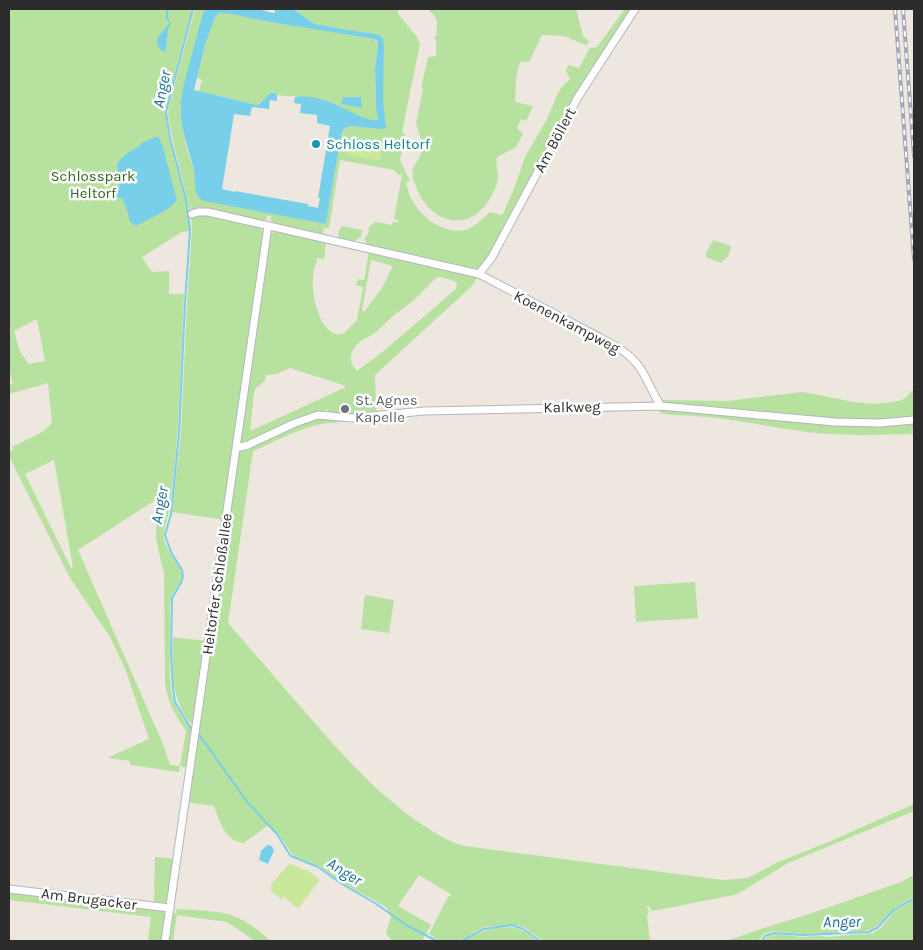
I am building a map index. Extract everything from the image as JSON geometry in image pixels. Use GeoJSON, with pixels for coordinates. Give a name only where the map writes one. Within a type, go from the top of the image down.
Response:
{"type":"FeatureCollection","features":[{"type":"Feature","properties":{"kind":"street","name":"Am Böllert"},"geometry":{"type":"LineString","coordinates":[[479,274],[492,257],[578,97],[635,9]]}},
{"type":"Feature","properties":{"kind":"street"},"geometry":{"type":"LineString","coordinates":[[192,214],[208,212],[479,274]]}},
{"type":"Feature","properties":{"kind":"street","name":"Heltorfer Schloßallee"},"geometry":{"type":"LineString","coordinates":[[165,941],[268,226]]}},
{"type":"Feature","properties":{"kind":"street","name":"Koenenkampweg"},"geometry":{"type":"LineString","coordinates":[[479,274],[599,337],[630,356],[640,368],[661,406]]}},
{"type":"Feature","properties":{"kind":"street","name":"Kalkweg"},"geometry":{"type":"LineString","coordinates":[[237,446],[248,445],[314,416],[351,418],[440,410],[661,406],[835,422],[880,423],[914,420]]}},
{"type":"Feature","properties":{"kind":"street","name":"Am Brugacker"},"geometry":{"type":"LineString","coordinates":[[9,889],[170,908]]}},
{"type":"Feature","properties":{"kind":"green space","name":"Schlosspark Heltorf"},"geometry":{"type":"Polygon","coordinates":[[[9,9],[192,9],[165,111],[169,138],[185,200],[189,231],[182,232],[142,257],[152,272],[169,271],[169,294],[184,294],[173,483],[164,538],[182,577],[170,600],[170,673],[173,700],[182,717],[194,731],[189,768],[180,766],[179,772],[130,765],[130,761],[107,758],[149,739],[126,671],[110,637],[70,578],[9,456],[9,452],[13,450],[12,447],[44,431],[52,423],[48,383],[9,394],[9,385],[13,384],[9,370],[9,9]],[[37,319],[14,331],[20,352],[29,364],[45,361],[37,319]],[[54,460],[25,474],[71,568],[73,567],[54,460]],[[157,499],[78,550],[162,742],[170,765],[180,766],[186,731],[170,702],[165,682],[164,574],[156,539],[157,499]]]}},
{"type":"Feature","properties":{"kind":"green space"},"geometry":{"type":"Polygon","coordinates":[[[195,9],[205,9],[185,81],[180,108],[186,145],[194,170],[196,191],[200,199],[326,224],[341,136],[346,127],[383,129],[385,127],[382,92],[384,48],[377,34],[315,24],[293,9],[398,9],[398,14],[417,37],[420,44],[402,132],[405,134],[400,160],[410,181],[406,183],[412,199],[422,214],[444,228],[460,231],[468,229],[490,212],[503,214],[525,157],[547,119],[558,93],[570,79],[566,71],[568,65],[579,68],[590,48],[597,47],[625,9],[633,9],[585,84],[490,257],[477,271],[367,246],[366,235],[368,235],[369,227],[375,222],[392,225],[393,222],[398,222],[398,220],[394,219],[402,175],[398,175],[394,170],[340,160],[329,228],[324,228],[322,236],[274,224],[270,219],[271,216],[267,216],[267,219],[262,223],[190,212],[168,114],[195,9]]]}},
{"type":"Feature","properties":{"kind":"green space"},"geometry":{"type":"Polygon","coordinates":[[[428,9],[576,9],[583,36],[589,41],[586,45],[564,36],[542,35],[529,62],[520,62],[516,79],[515,102],[533,106],[526,121],[521,119],[517,128],[523,134],[516,147],[497,157],[497,182],[485,206],[469,218],[459,220],[450,220],[431,210],[421,198],[412,176],[414,175],[412,170],[423,146],[416,123],[423,89],[421,88],[428,57],[436,56],[436,40],[434,37],[437,35],[437,21],[428,9]]]}},
{"type":"Feature","properties":{"kind":"green space"},"geometry":{"type":"Polygon","coordinates":[[[220,13],[374,38],[378,45],[375,86],[378,120],[364,119],[333,103],[315,98],[272,93],[257,105],[199,91],[202,80],[197,78],[205,45],[214,19],[220,13]]]}},
{"type":"Feature","properties":{"kind":"green space"},"geometry":{"type":"Polygon","coordinates":[[[350,139],[383,145],[380,161],[347,155],[350,139]]]}},
{"type":"Feature","properties":{"kind":"green space"},"geometry":{"type":"Polygon","coordinates":[[[204,213],[261,226],[261,230],[266,233],[225,520],[172,512],[181,433],[192,229],[191,216],[204,213]]]}},
{"type":"Feature","properties":{"kind":"green space"},"geometry":{"type":"Polygon","coordinates":[[[341,226],[362,230],[361,237],[353,242],[338,240],[341,226]]]}},
{"type":"Feature","properties":{"kind":"green space"},"geometry":{"type":"Polygon","coordinates":[[[275,229],[326,241],[324,259],[317,258],[313,285],[316,304],[323,323],[328,330],[335,334],[343,334],[357,320],[363,287],[356,285],[358,279],[364,280],[369,251],[478,276],[472,286],[375,375],[377,414],[352,417],[329,414],[327,409],[244,444],[239,440],[269,234],[273,233],[275,229]],[[371,260],[362,311],[364,312],[382,288],[393,266],[371,260]],[[441,277],[436,278],[414,300],[375,333],[363,339],[356,346],[351,354],[351,362],[357,371],[385,350],[456,289],[457,283],[454,281],[441,277]],[[290,368],[276,374],[266,375],[265,381],[254,392],[250,431],[346,386],[290,368]]]}},
{"type":"Feature","properties":{"kind":"green space"},"geometry":{"type":"Polygon","coordinates":[[[713,240],[731,246],[729,255],[721,263],[706,257],[706,253],[713,240]]]}},
{"type":"Feature","properties":{"kind":"green space"},"geometry":{"type":"Polygon","coordinates":[[[911,391],[914,391],[914,419],[835,421],[663,403],[659,400],[728,401],[802,392],[869,404],[895,402],[905,398],[911,391]]]}},
{"type":"Feature","properties":{"kind":"green space"},"geometry":{"type":"Polygon","coordinates":[[[660,408],[833,423],[914,422],[914,434],[847,435],[807,432],[722,419],[671,415],[661,413],[660,408]]]}},
{"type":"Feature","properties":{"kind":"green space"},"geometry":{"type":"Polygon","coordinates":[[[315,418],[355,419],[308,427],[253,451],[228,623],[348,760],[393,803],[427,828],[450,841],[465,846],[723,880],[748,878],[776,863],[914,804],[914,811],[788,863],[734,895],[652,911],[649,906],[646,906],[649,911],[647,915],[650,941],[543,941],[525,928],[517,925],[484,927],[458,941],[440,941],[429,934],[448,897],[452,895],[419,875],[398,906],[431,925],[422,941],[392,941],[386,933],[391,916],[387,908],[342,883],[319,866],[296,857],[277,832],[267,826],[244,843],[232,839],[224,830],[214,806],[186,802],[237,454],[241,450],[315,418]]]}},
{"type":"Feature","properties":{"kind":"green space"},"geometry":{"type":"Polygon","coordinates":[[[695,582],[698,618],[636,622],[634,586],[695,582]]]}},
{"type":"Feature","properties":{"kind":"green space"},"geometry":{"type":"Polygon","coordinates":[[[365,595],[394,600],[389,633],[361,629],[365,595]]]}},
{"type":"Feature","properties":{"kind":"green space"},"geometry":{"type":"Polygon","coordinates":[[[173,637],[207,641],[194,727],[180,707],[174,685],[172,662],[173,637]]]}},
{"type":"Feature","properties":{"kind":"green space"},"geometry":{"type":"Polygon","coordinates":[[[155,857],[176,859],[167,906],[154,906],[155,857]]]}},
{"type":"Feature","properties":{"kind":"green space"},"geometry":{"type":"Polygon","coordinates":[[[289,864],[304,871],[306,869],[320,880],[298,909],[284,897],[281,899],[271,891],[271,884],[289,864]]]}},
{"type":"Feature","properties":{"kind":"green space"},"geometry":{"type":"Polygon","coordinates":[[[914,875],[914,896],[870,929],[864,931],[803,934],[773,931],[764,934],[758,941],[726,941],[901,882],[914,875]]]}},
{"type":"Feature","properties":{"kind":"green space"},"geometry":{"type":"Polygon","coordinates":[[[9,890],[161,909],[167,913],[164,941],[148,941],[151,917],[9,900],[9,890]]]}},
{"type":"Feature","properties":{"kind":"green space"},"geometry":{"type":"Polygon","coordinates":[[[914,899],[914,941],[763,941],[775,935],[825,937],[873,933],[881,928],[895,911],[914,899]]]}},
{"type":"Feature","properties":{"kind":"green space"},"geometry":{"type":"Polygon","coordinates":[[[175,909],[210,911],[231,915],[252,926],[271,941],[255,941],[227,922],[177,915],[173,941],[167,941],[171,915],[177,914],[175,909]]]}},
{"type":"Feature","properties":{"kind":"green space"},"geometry":{"type":"Polygon","coordinates":[[[512,927],[523,931],[538,941],[463,941],[487,931],[512,927]]]}},
{"type":"Feature","properties":{"kind":"water"},"geometry":{"type":"Polygon","coordinates":[[[166,9],[168,9],[168,18],[171,23],[168,29],[166,49],[162,51],[157,43],[159,36],[170,23],[166,19],[166,9]]]}},
{"type":"Feature","properties":{"kind":"water"},"geometry":{"type":"Polygon","coordinates":[[[205,9],[258,9],[275,13],[275,9],[293,9],[315,24],[377,34],[383,38],[383,101],[386,127],[381,129],[350,126],[344,129],[341,136],[326,224],[204,201],[198,196],[180,109],[184,82],[205,9]],[[220,13],[214,20],[205,45],[194,90],[257,105],[271,93],[275,93],[277,101],[270,100],[269,109],[252,107],[250,116],[234,114],[222,189],[308,204],[308,206],[318,208],[330,126],[317,123],[317,115],[300,113],[301,104],[294,103],[295,97],[313,97],[325,100],[363,118],[378,120],[375,69],[377,41],[375,39],[220,13]]]}},
{"type":"Feature","properties":{"kind":"water"},"geometry":{"type":"Polygon","coordinates":[[[343,97],[361,97],[362,108],[342,104],[343,97]]]}},
{"type":"Feature","properties":{"kind":"water"},"geometry":{"type":"Polygon","coordinates":[[[158,137],[162,144],[177,201],[136,226],[129,221],[123,199],[116,197],[114,190],[120,183],[117,165],[126,154],[158,137]]]}},
{"type":"Feature","properties":{"kind":"water"},"geometry":{"type":"Polygon","coordinates":[[[267,845],[272,846],[274,851],[268,864],[259,860],[261,851],[267,845]]]}},
{"type":"Feature","properties":{"kind":"waterway","name":"Anger"},"geometry":{"type":"LineString","coordinates":[[193,9],[166,112],[170,138],[186,200],[190,230],[179,433],[171,514],[165,535],[183,576],[172,598],[171,653],[175,702],[193,730]]}},
{"type":"Feature","properties":{"kind":"waterway","name":"Anger"},"geometry":{"type":"LineString","coordinates":[[197,733],[248,803],[277,834],[291,856],[318,867],[406,925],[437,941]]}},
{"type":"Feature","properties":{"kind":"waterway","name":"Anger"},"geometry":{"type":"LineString","coordinates":[[762,941],[765,936],[774,933],[803,935],[868,932],[877,928],[894,910],[914,898]]}},
{"type":"Feature","properties":{"kind":"waterway","name":"Anger"},"geometry":{"type":"LineString","coordinates":[[461,941],[484,929],[512,925],[523,929],[540,941]]}},
{"type":"Feature","properties":{"kind":"railway"},"geometry":{"type":"LineString","coordinates":[[895,9],[914,259]]}},
{"type":"Feature","properties":{"kind":"railway"},"geometry":{"type":"LineString","coordinates":[[903,9],[914,156]]}},
{"type":"Feature","properties":{"kind":"place","name":"Schloss Heltorf"},"geometry":{"type":"Point","coordinates":[316,144]}},
{"type":"Feature","properties":{"kind":"place","name":"St. Agnes Kapelle"},"geometry":{"type":"Point","coordinates":[345,409]}}]}
